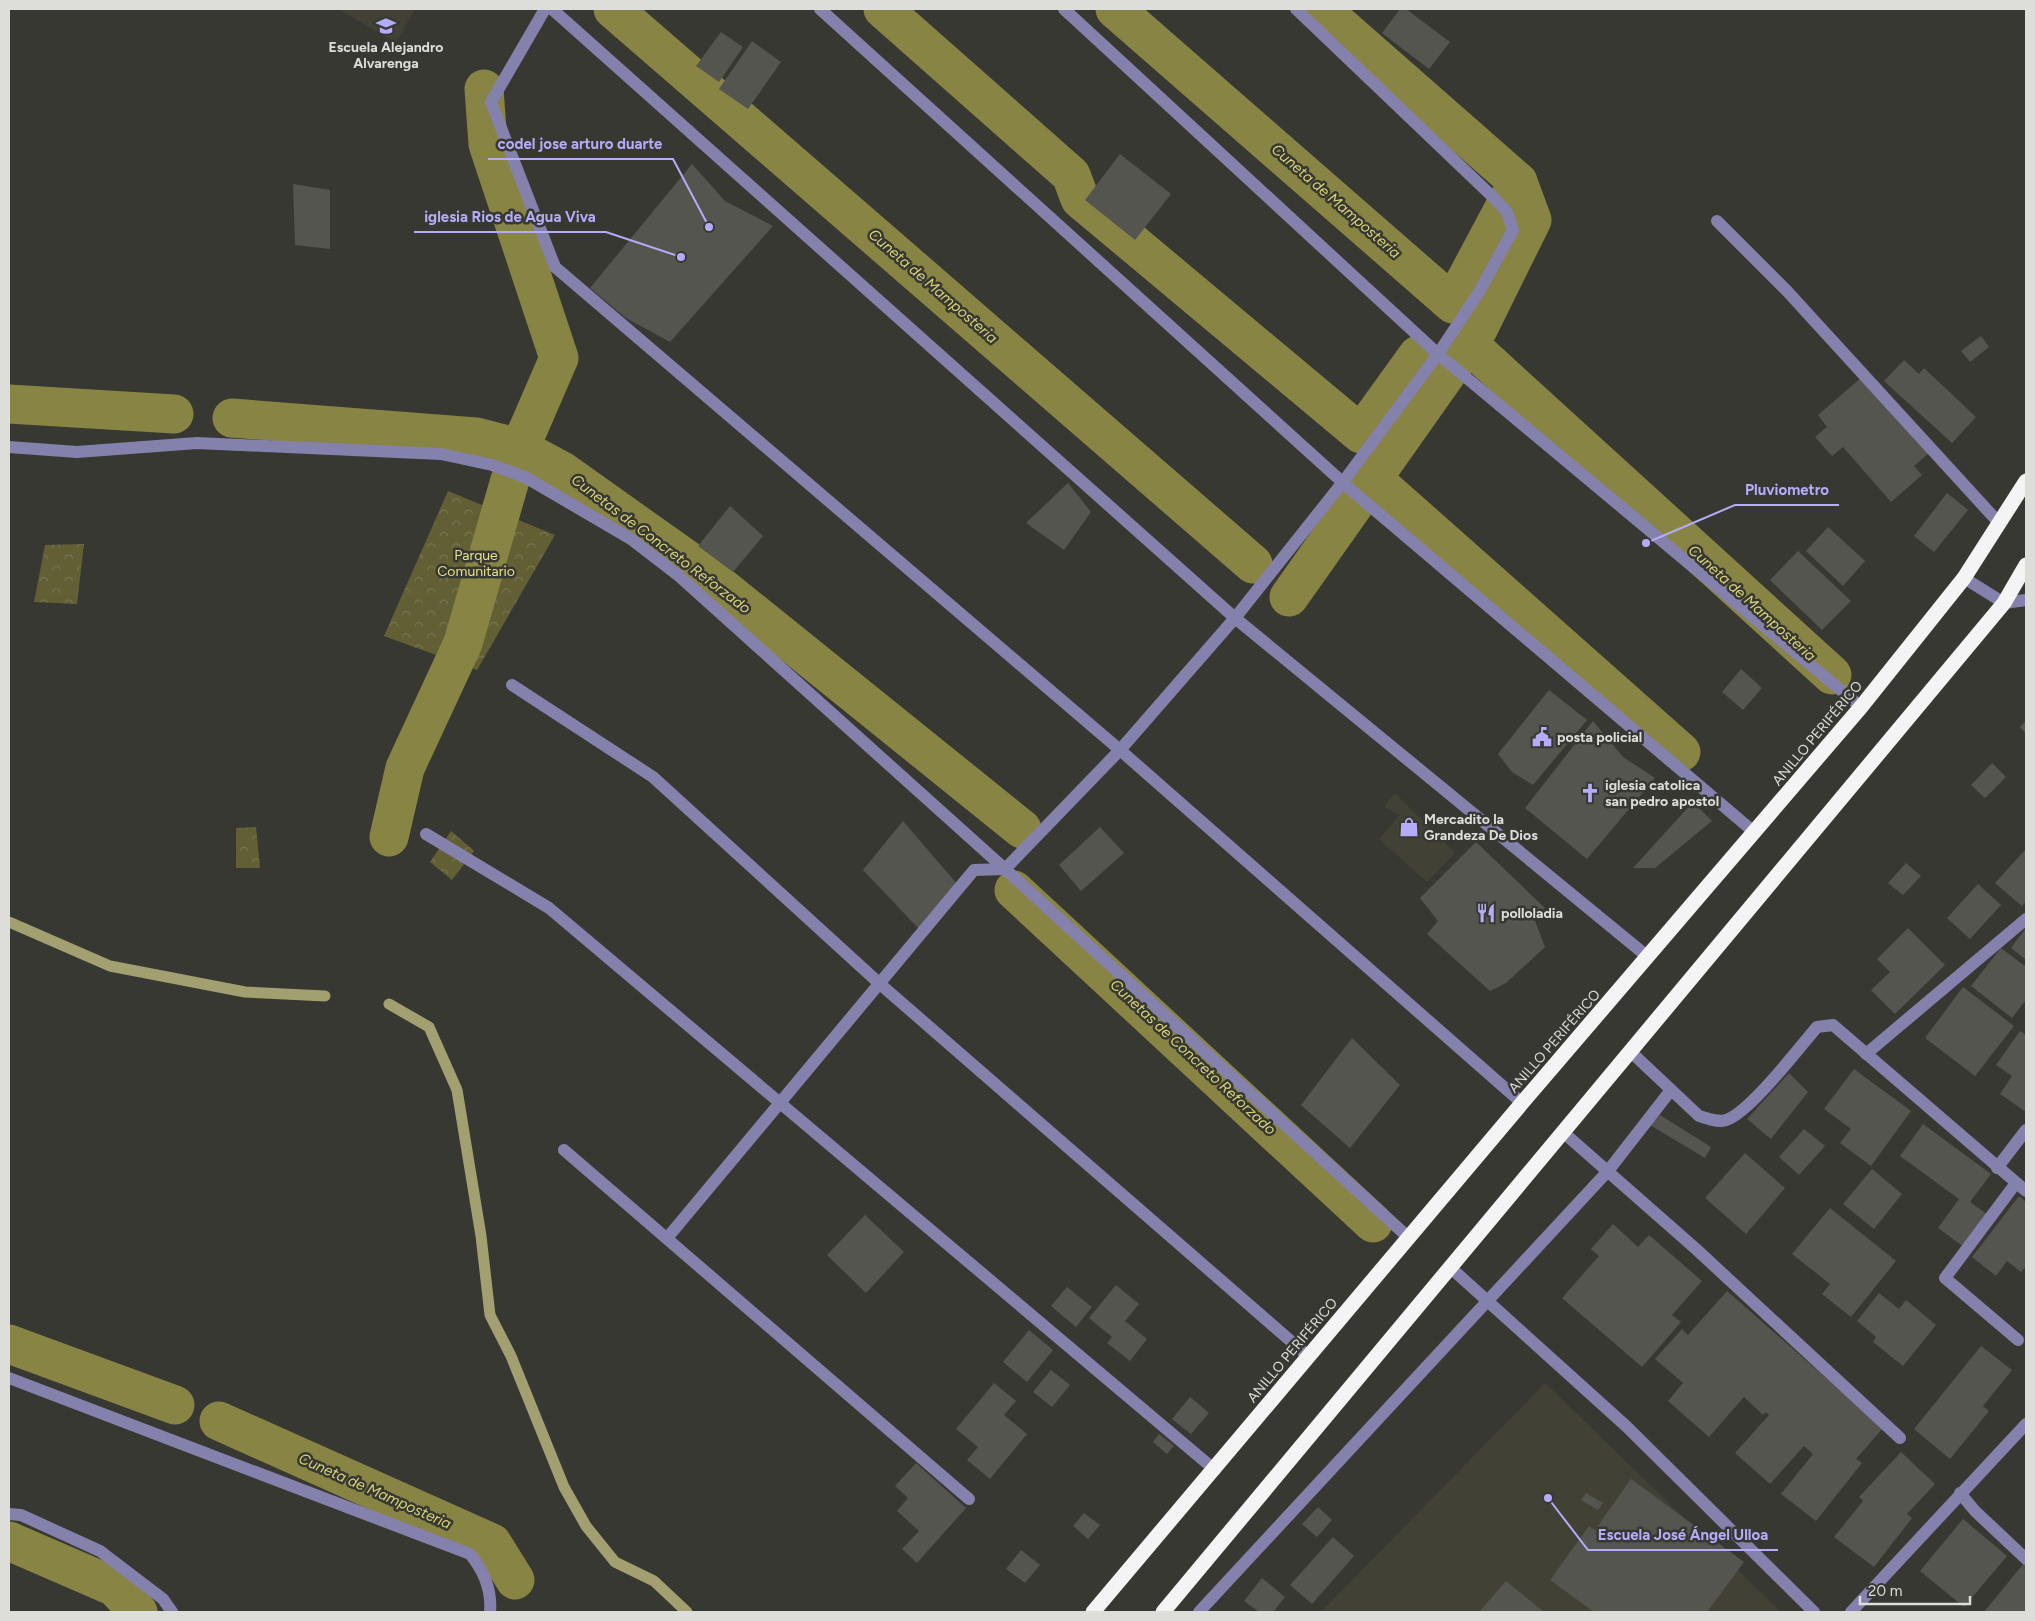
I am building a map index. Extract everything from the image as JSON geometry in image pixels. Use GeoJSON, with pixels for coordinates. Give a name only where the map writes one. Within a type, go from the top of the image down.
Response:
{"type":"FeatureCollection","features":[{"type":"Feature","properties":{"kind":"highway","name":"ANILLO PERIFÉRICO"},"geometry":{"type":"LineString","coordinates":[[1093,1612],[1215,1470],[1308,1356],[1522,1103],[1861,707],[1964,578],[2026,481]]}},
{"type":"Feature","properties":{"kind":"highway"},"geometry":{"type":"LineString","coordinates":[[1163,1612],[1452,1269],[2004,603],[2026,565]]}},
{"type":"Feature","properties":{"kind":"street"},"geometry":{"type":"LineString","coordinates":[[545,9],[491,102],[555,267],[1120,750],[1522,1103]]}},
{"type":"Feature","properties":{"kind":"street"},"geometry":{"type":"LineString","coordinates":[[552,9],[1235,618],[1648,957]]}},
{"type":"Feature","properties":{"kind":"street"},"geometry":{"type":"LineString","coordinates":[[820,9],[1346,486],[1754,832]]}},
{"type":"Feature","properties":{"kind":"street"},"geometry":{"type":"LineString","coordinates":[[1064,9],[1443,358],[1861,707]]}},
{"type":"Feature","properties":{"kind":"street"},"geometry":{"type":"LineString","coordinates":[[668,1237],[974,870],[1005,869],[1120,750],[1235,618],[1346,486],[1443,358],[1513,230],[1507,212],[1495,199],[1296,9]]}},
{"type":"Feature","properties":{"kind":"street"},"geometry":{"type":"LineString","coordinates":[[1717,220],[1787,290],[2000,524]]}},
{"type":"Feature","properties":{"kind":"street"},"geometry":{"type":"LineString","coordinates":[[9,447],[77,452],[197,443],[441,454],[492,465],[525,477],[631,539],[679,576],[1005,869],[1409,1238]]}},
{"type":"Feature","properties":{"kind":"street"},"geometry":{"type":"LineString","coordinates":[[1964,578],[2004,603],[2026,600]]}},
{"type":"Feature","properties":{"kind":"street"},"geometry":{"type":"LineString","coordinates":[[512,685],[653,777],[880,984],[1308,1356]]}},
{"type":"Feature","properties":{"kind":"street"},"geometry":{"type":"LineString","coordinates":[[426,834],[549,908],[1215,1470]]}},
{"type":"Feature","properties":{"kind":"street"},"geometry":{"type":"LineString","coordinates":[[1866,1054],[2026,919]]}},
{"type":"Feature","properties":{"kind":"street"},"geometry":{"type":"LineString","coordinates":[[1631,1052],[1699,1116],[1713,1120],[1725,1120],[1744,1109],[1817,1027],[1833,1025],[2026,1191]]}},
{"type":"Feature","properties":{"kind":"street"},"geometry":{"type":"LineString","coordinates":[[1199,1612],[1608,1171],[1672,1090]]}},
{"type":"Feature","properties":{"kind":"street"},"geometry":{"type":"LineString","coordinates":[[1997,1168],[2026,1130]]}},
{"type":"Feature","properties":{"kind":"street"},"geometry":{"type":"LineString","coordinates":[[1564,1133],[1900,1438]]}},
{"type":"Feature","properties":{"kind":"street"},"geometry":{"type":"LineString","coordinates":[[564,1150],[668,1237],[970,1499]]}},
{"type":"Feature","properties":{"kind":"street"},"geometry":{"type":"LineString","coordinates":[[2016,1183],[1945,1278],[2018,1340]]}},
{"type":"Feature","properties":{"kind":"street"},"geometry":{"type":"LineString","coordinates":[[1452,1269],[1626,1426],[1814,1612]]}},
{"type":"Feature","properties":{"kind":"street"},"geometry":{"type":"LineString","coordinates":[[9,1378],[470,1554],[482,1569],[489,1590],[490,1612]]}},
{"type":"Feature","properties":{"kind":"street"},"geometry":{"type":"LineString","coordinates":[[1851,1612],[2026,1424]]}},
{"type":"Feature","properties":{"kind":"street"},"geometry":{"type":"LineString","coordinates":[[1960,1493],[1975,1511],[2026,1559]]}},
{"type":"Feature","properties":{"kind":"street"},"geometry":{"type":"LineString","coordinates":[[9,1514],[21,1515],[100,1551],[163,1599],[172,1612]]}},
{"type":"Feature","properties":{"kind":"shaded area","name":"Escuela Alejandro Alvarenga"},"geometry":{"type":"Polygon","coordinates":[[[338,9],[415,9],[396,43],[338,9]]]}},
{"type":"Feature","properties":{"kind":"shaded area","name":"Mercadito la Grandeza De Dios"},"geometry":{"type":"Polygon","coordinates":[[[1395,793],[1455,853],[1427,882],[1379,839],[1400,815],[1384,807],[1395,793]]]}},
{"type":"Feature","properties":{"kind":"shaded area"},"geometry":{"type":"Polygon","coordinates":[[[1545,1383],[1781,1612],[1321,1612],[1545,1383]]]}},
{"type":"Feature","properties":{"kind":"green space","name":"Parque Comunitario"},"geometry":{"type":"Polygon","coordinates":[[[448,491],[555,535],[477,670],[384,636],[448,491]]]}},
{"type":"Feature","properties":{"kind":"green space"},"geometry":{"type":"Polygon","coordinates":[[[84,544],[77,604],[34,602],[45,545],[84,544]]]}},
{"type":"Feature","properties":{"kind":"green space"},"geometry":{"type":"Polygon","coordinates":[[[256,827],[260,868],[236,868],[236,828],[256,827]]]}},
{"type":"Feature","properties":{"kind":"green space"},"geometry":{"type":"Polygon","coordinates":[[[451,831],[474,851],[452,880],[430,862],[451,831]]]}},
{"type":"Feature","properties":{"kind":"building"},"geometry":{"type":"Polygon","coordinates":[[[1400,9],[1406,9],[1450,42],[1429,69],[1382,33],[1400,9]]]}},
{"type":"Feature","properties":{"kind":"building"},"geometry":{"type":"Polygon","coordinates":[[[721,32],[743,47],[719,82],[696,66],[721,32]]]}},
{"type":"Feature","properties":{"kind":"building"},"geometry":{"type":"Polygon","coordinates":[[[752,41],[781,62],[748,109],[719,89],[752,41]]]}},
{"type":"Feature","properties":{"kind":"building"},"geometry":{"type":"Polygon","coordinates":[[[1120,154],[1171,194],[1135,240],[1085,200],[1120,154]]]}},
{"type":"Feature","properties":{"kind":"building"},"geometry":{"type":"Polygon","coordinates":[[[692,164],[725,201],[773,226],[670,342],[626,318],[590,288],[692,164]]]}},
{"type":"Feature","properties":{"kind":"building"},"geometry":{"type":"Polygon","coordinates":[[[293,184],[330,190],[330,249],[295,245],[293,184]]]}},
{"type":"Feature","properties":{"kind":"building"},"geometry":{"type":"Polygon","coordinates":[[[1981,336],[1989,347],[1970,362],[1961,351],[1981,336]]]}},
{"type":"Feature","properties":{"kind":"building"},"geometry":{"type":"Polygon","coordinates":[[[1904,360],[1919,374],[1924,368],[1976,417],[1952,443],[1884,381],[1904,360]]]}},
{"type":"Feature","properties":{"kind":"building"},"geometry":{"type":"Polygon","coordinates":[[[1862,377],[1929,453],[1914,466],[1922,475],[1891,502],[1843,447],[1832,456],[1815,437],[1827,427],[1818,415],[1862,377]]]}},
{"type":"Feature","properties":{"kind":"building"},"geometry":{"type":"Polygon","coordinates":[[[1068,483],[1091,512],[1064,550],[1026,523],[1068,483]]]}},
{"type":"Feature","properties":{"kind":"building"},"geometry":{"type":"Polygon","coordinates":[[[1947,493],[1968,510],[1934,552],[1914,536],[1947,493]]]}},
{"type":"Feature","properties":{"kind":"building"},"geometry":{"type":"Polygon","coordinates":[[[730,506],[763,536],[733,572],[698,546],[730,506]]]}},
{"type":"Feature","properties":{"kind":"building"},"geometry":{"type":"Polygon","coordinates":[[[1828,527],[1865,561],[1843,586],[1806,551],[1828,527]]]}},
{"type":"Feature","properties":{"kind":"building"},"geometry":{"type":"Polygon","coordinates":[[[1798,551],[1851,601],[1822,630],[1770,580],[1798,551]]]}},
{"type":"Feature","properties":{"kind":"building"},"geometry":{"type":"Polygon","coordinates":[[[1741,669],[1762,688],[1743,710],[1722,692],[1741,669]]]}},
{"type":"Feature","properties":{"kind":"building","name":"posta policial"},"geometry":{"type":"Polygon","coordinates":[[[1549,690],[1587,720],[1533,785],[1512,772],[1498,754],[1549,690]]]}},
{"type":"Feature","properties":{"kind":"building","name":"iglesia catolica san pedro apostol"},"geometry":{"type":"Polygon","coordinates":[[[1593,721],[1623,757],[1655,778],[1587,859],[1525,808],[1593,721]]]}},
{"type":"Feature","properties":{"kind":"building"},"geometry":{"type":"Polygon","coordinates":[[[2026,721],[2026,734],[2020,727],[2026,721]]]}},
{"type":"Feature","properties":{"kind":"building"},"geometry":{"type":"Polygon","coordinates":[[[1992,763],[2006,777],[1985,798],[1971,785],[1992,763]]]}},
{"type":"Feature","properties":{"kind":"building"},"geometry":{"type":"Polygon","coordinates":[[[1693,802],[1712,821],[1655,868],[1633,868],[1693,802]]]}},
{"type":"Feature","properties":{"kind":"building"},"geometry":{"type":"Polygon","coordinates":[[[903,821],[958,885],[920,930],[863,870],[903,821]]]}},
{"type":"Feature","properties":{"kind":"building"},"geometry":{"type":"Polygon","coordinates":[[[1100,827],[1124,853],[1081,891],[1059,865],[1100,827]]]}},
{"type":"Feature","properties":{"kind":"building","name":"polloladia"},"geometry":{"type":"Polygon","coordinates":[[[1476,842],[1545,908],[1534,918],[1545,947],[1506,983],[1490,991],[1427,934],[1438,921],[1420,898],[1476,842]]]}},
{"type":"Feature","properties":{"kind":"building"},"geometry":{"type":"Polygon","coordinates":[[[2025,850],[2026,901],[2022,906],[1995,883],[2025,850]]]}},
{"type":"Feature","properties":{"kind":"building"},"geometry":{"type":"Polygon","coordinates":[[[1906,863],[1921,876],[1903,895],[1888,883],[1906,863]]]}},
{"type":"Feature","properties":{"kind":"building"},"geometry":{"type":"Polygon","coordinates":[[[1978,884],[2001,905],[1970,939],[1947,918],[1978,884]]]}},
{"type":"Feature","properties":{"kind":"building"},"geometry":{"type":"Polygon","coordinates":[[[1908,928],[1945,965],[1895,1014],[1871,990],[1890,972],[1877,959],[1908,928]]]}},
{"type":"Feature","properties":{"kind":"building"},"geometry":{"type":"Polygon","coordinates":[[[2026,928],[2026,960],[2011,948],[2026,928]]]}},
{"type":"Feature","properties":{"kind":"building"},"geometry":{"type":"Polygon","coordinates":[[[2001,948],[2026,967],[2026,1000],[2012,1018],[1971,986],[2001,948]]]}},
{"type":"Feature","properties":{"kind":"building"},"geometry":{"type":"Polygon","coordinates":[[[1963,987],[2014,1026],[1975,1076],[1925,1038],[1963,987]]]}},
{"type":"Feature","properties":{"kind":"building"},"geometry":{"type":"Polygon","coordinates":[[[2020,1031],[2026,1035],[2026,1112],[2000,1094],[2012,1076],[1996,1065],[2020,1031]]]}},
{"type":"Feature","properties":{"kind":"building"},"geometry":{"type":"Polygon","coordinates":[[[1352,1038],[1400,1085],[1350,1148],[1301,1105],[1352,1038]]]}},
{"type":"Feature","properties":{"kind":"building"},"geometry":{"type":"Polygon","coordinates":[[[1854,1069],[1911,1111],[1871,1166],[1840,1143],[1851,1129],[1824,1109],[1854,1069]]]}},
{"type":"Feature","properties":{"kind":"building"},"geometry":{"type":"Polygon","coordinates":[[[1789,1073],[1808,1092],[1771,1139],[1747,1119],[1789,1073]]]}},
{"type":"Feature","properties":{"kind":"building"},"geometry":{"type":"Polygon","coordinates":[[[1660,1115],[1711,1147],[1705,1158],[1650,1125],[1660,1115]]]}},
{"type":"Feature","properties":{"kind":"building"},"geometry":{"type":"Polygon","coordinates":[[[1923,1124],[1991,1174],[1970,1202],[1988,1215],[1964,1247],[1938,1228],[1959,1199],[1900,1156],[1923,1124]]]}},
{"type":"Feature","properties":{"kind":"building"},"geometry":{"type":"Polygon","coordinates":[[[1804,1129],[1825,1146],[1799,1175],[1779,1157],[1804,1129]]]}},
{"type":"Feature","properties":{"kind":"building"},"geometry":{"type":"Polygon","coordinates":[[[1745,1153],[1785,1188],[1746,1234],[1705,1198],[1745,1153]]]}},
{"type":"Feature","properties":{"kind":"building"},"geometry":{"type":"Polygon","coordinates":[[[1872,1169],[1902,1194],[1874,1229],[1843,1204],[1872,1169]]]}},
{"type":"Feature","properties":{"kind":"building"},"geometry":{"type":"Polygon","coordinates":[[[2019,1196],[2026,1202],[2026,1266],[2021,1272],[2007,1261],[1996,1276],[1972,1257],[2019,1196]]]}},
{"type":"Feature","properties":{"kind":"building"},"geometry":{"type":"Polygon","coordinates":[[[1830,1208],[1896,1261],[1851,1317],[1822,1294],[1830,1284],[1792,1254],[1830,1208]]]}},
{"type":"Feature","properties":{"kind":"building"},"geometry":{"type":"Polygon","coordinates":[[[865,1215],[904,1252],[866,1293],[827,1255],[865,1215]]]}},
{"type":"Feature","properties":{"kind":"building"},"geometry":{"type":"Polygon","coordinates":[[[1613,1224],[1638,1247],[1649,1235],[1702,1281],[1672,1315],[1681,1322],[1642,1367],[1562,1298],[1599,1256],[1591,1249],[1613,1224]]]}},
{"type":"Feature","properties":{"kind":"building"},"geometry":{"type":"Polygon","coordinates":[[[1116,1285],[1139,1304],[1125,1321],[1147,1339],[1130,1361],[1107,1343],[1112,1337],[1089,1318],[1116,1285]]]}},
{"type":"Feature","properties":{"kind":"building"},"geometry":{"type":"Polygon","coordinates":[[[1067,1287],[1092,1307],[1076,1327],[1051,1306],[1067,1287]]]}},
{"type":"Feature","properties":{"kind":"building"},"geometry":{"type":"Polygon","coordinates":[[[1727,1291],[1883,1428],[1856,1459],[1862,1463],[1816,1521],[1781,1494],[1813,1454],[1804,1446],[1770,1484],[1735,1453],[1769,1415],[1766,1412],[1763,1415],[1744,1397],[1709,1437],[1668,1401],[1683,1383],[1655,1359],[1682,1329],[1688,1335],[1727,1291]]]}},
{"type":"Feature","properties":{"kind":"building"},"geometry":{"type":"Polygon","coordinates":[[[1879,1293],[1899,1309],[1906,1300],[1936,1325],[1903,1366],[1873,1342],[1876,1337],[1857,1321],[1879,1293]]]}},
{"type":"Feature","properties":{"kind":"building"},"geometry":{"type":"Polygon","coordinates":[[[1029,1330],[1053,1350],[1027,1382],[1003,1362],[1029,1330]]]}},
{"type":"Feature","properties":{"kind":"building"},"geometry":{"type":"Polygon","coordinates":[[[1981,1346],[2012,1370],[1983,1406],[1989,1411],[1950,1459],[1914,1429],[1981,1346]]]}},
{"type":"Feature","properties":{"kind":"building"},"geometry":{"type":"Polygon","coordinates":[[[1051,1370],[1070,1385],[1052,1407],[1033,1392],[1051,1370]]]}},
{"type":"Feature","properties":{"kind":"building"},"geometry":{"type":"Polygon","coordinates":[[[994,1383],[1016,1401],[1004,1415],[1027,1434],[990,1479],[967,1460],[978,1447],[956,1429],[994,1383]]]}},
{"type":"Feature","properties":{"kind":"building"},"geometry":{"type":"Polygon","coordinates":[[[1190,1397],[1209,1413],[1191,1434],[1172,1419],[1190,1397]]]}},
{"type":"Feature","properties":{"kind":"building"},"geometry":{"type":"Polygon","coordinates":[[[1159,1434],[1174,1446],[1167,1454],[1153,1442],[1159,1434]]]}},
{"type":"Feature","properties":{"kind":"building"},"geometry":{"type":"Polygon","coordinates":[[[1901,1452],[1935,1484],[1907,1514],[1912,1518],[1874,1567],[1834,1537],[1863,1501],[1859,1497],[1901,1452]]]}},
{"type":"Feature","properties":{"kind":"building"},"geometry":{"type":"Polygon","coordinates":[[[916,1463],[966,1508],[917,1563],[902,1549],[919,1531],[897,1511],[908,1498],[895,1486],[916,1463]]]}},
{"type":"Feature","properties":{"kind":"building"},"geometry":{"type":"Polygon","coordinates":[[[1631,1479],[1744,1562],[1707,1612],[1594,1612],[1550,1580],[1589,1526],[1595,1530],[1631,1479]]]}},
{"type":"Feature","properties":{"kind":"building"},"geometry":{"type":"Polygon","coordinates":[[[1586,1493],[1603,1503],[1598,1510],[1581,1500],[1586,1493]]]}},
{"type":"Feature","properties":{"kind":"building"},"geometry":{"type":"Polygon","coordinates":[[[1318,1507],[1332,1520],[1317,1537],[1302,1524],[1318,1507]]]}},
{"type":"Feature","properties":{"kind":"building"},"geometry":{"type":"Polygon","coordinates":[[[1084,1513],[1100,1525],[1088,1539],[1073,1526],[1084,1513]]]}},
{"type":"Feature","properties":{"kind":"building"},"geometry":{"type":"Polygon","coordinates":[[[1963,1519],[2007,1556],[1964,1607],[1920,1571],[1963,1519]]]}},
{"type":"Feature","properties":{"kind":"building"},"geometry":{"type":"Polygon","coordinates":[[[1333,1537],[1354,1556],[1312,1604],[1290,1585],[1333,1537]]]}},
{"type":"Feature","properties":{"kind":"building"},"geometry":{"type":"Polygon","coordinates":[[[1021,1550],[1040,1565],[1025,1583],[1006,1569],[1021,1550]]]}},
{"type":"Feature","properties":{"kind":"building"},"geometry":{"type":"Polygon","coordinates":[[[2024,1563],[2026,1565],[2026,1612],[1984,1612],[2024,1563]]]}},
{"type":"Feature","properties":{"kind":"building"},"geometry":{"type":"Polygon","coordinates":[[[1262,1578],[1285,1597],[1273,1612],[1259,1612],[1244,1601],[1262,1578]]]}},
{"type":"Feature","properties":{"kind":"building"},"geometry":{"type":"Polygon","coordinates":[[[1506,1581],[1544,1612],[1479,1612],[1506,1581]]]}},
{"type":"Feature","properties":{"kind":"waterway","name":"Cuneta de Mamposteria"},"geometry":{"type":"LineString","coordinates":[[613,9],[1253,564]]}},
{"type":"Feature","properties":{"kind":"waterway","name":"Cuneta de Mamposteria"},"geometry":{"type":"LineString","coordinates":[[883,9],[1071,175],[1080,199],[1361,434],[1418,355]]}},
{"type":"Feature","properties":{"kind":"waterway","name":"Cuneta de Mamposteria"},"geometry":{"type":"LineString","coordinates":[[1115,9],[1453,304],[1518,182],[1321,9]]}},
{"type":"Feature","properties":{"kind":"waterway"},"geometry":{"type":"LineString","coordinates":[[484,89],[488,144],[559,358],[517,455]]}},
{"type":"Feature","properties":{"kind":"waterway","name":"Cuneta de Mamposteria"},"geometry":{"type":"LineString","coordinates":[[1289,597],[1478,329],[1532,220],[1518,182]]}},
{"type":"Feature","properties":{"kind":"waterway","name":"Cuneta de Mamposteria"},"geometry":{"type":"LineString","coordinates":[[1474,349],[1832,675]]}},
{"type":"Feature","properties":{"kind":"waterway","name":"Cunetas de Concreto Reforzado"},"geometry":{"type":"LineString","coordinates":[[9,404],[174,414]]}},
{"type":"Feature","properties":{"kind":"waterway","name":"Cunetas de Concreto Reforzado"},"geometry":{"type":"LineString","coordinates":[[232,418],[476,437],[519,448],[562,471],[693,564],[1022,829]]}},
{"type":"Feature","properties":{"kind":"waterway","name":"Cuneta de Mamposteria"},"geometry":{"type":"LineString","coordinates":[[1373,479],[1681,752]]}},
{"type":"Feature","properties":{"kind":"waterway"},"geometry":{"type":"LineString","coordinates":[[389,837],[405,768],[463,643],[510,480]]}},
{"type":"Feature","properties":{"kind":"waterway","name":"Cunetas de Concreto Reforzado"},"geometry":{"type":"LineString","coordinates":[[1014,890],[1373,1223]]}},
{"type":"Feature","properties":{"kind":"waterway"},"geometry":{"type":"LineString","coordinates":[[9,922],[110,966],[245,992],[325,996]]}},
{"type":"Feature","properties":{"kind":"waterway"},"geometry":{"type":"LineString","coordinates":[[389,1004],[429,1027],[457,1090],[481,1236],[490,1315],[511,1356],[564,1487],[586,1526],[615,1562],[654,1581],[687,1612]]}},
{"type":"Feature","properties":{"kind":"waterway","name":"Cuneta de Mamposteria"},"geometry":{"type":"LineString","coordinates":[[9,1344],[175,1405]]}},
{"type":"Feature","properties":{"kind":"waterway","name":"Cuneta de Mamposteria"},"geometry":{"type":"LineString","coordinates":[[219,1421],[492,1543],[515,1580]]}},
{"type":"Feature","properties":{"kind":"waterway","name":"Cuneta de Mamposteria"},"geometry":{"type":"LineString","coordinates":[[9,1541],[115,1587],[138,1612]]}},
{"type":"Feature","properties":{"kind":"place","name":"Escuela Alejandro Alvarenga"},"geometry":{"type":"Point","coordinates":[386,26]}},
{"type":"Feature","properties":{"kind":"place","name":"codel jose arturo duarte"},"geometry":{"type":"Point","coordinates":[709,227]}},
{"type":"Feature","properties":{"kind":"place","name":"iglesia Rios de Agua Viva"},"geometry":{"type":"Point","coordinates":[681,257]}},
{"type":"Feature","properties":{"kind":"place","name":"Pluviometro"},"geometry":{"type":"Point","coordinates":[1646,543]}},
{"type":"Feature","properties":{"kind":"place","name":"posta policial"},"geometry":{"type":"Point","coordinates":[1542,737]}},
{"type":"Feature","properties":{"kind":"place","name":"iglesia catolica san pedro apostol"},"geometry":{"type":"Point","coordinates":[1590,793]}},
{"type":"Feature","properties":{"kind":"place","name":"Mercadito la Grandeza De Dios"},"geometry":{"type":"Point","coordinates":[1409,827]}},
{"type":"Feature","properties":{"kind":"place","name":"polloladia"},"geometry":{"type":"Point","coordinates":[1486,913]}},
{"type":"Feature","properties":{"kind":"place","name":"Escuela José Ángel Ulloa"},"geometry":{"type":"Point","coordinates":[1548,1498]}}]}
